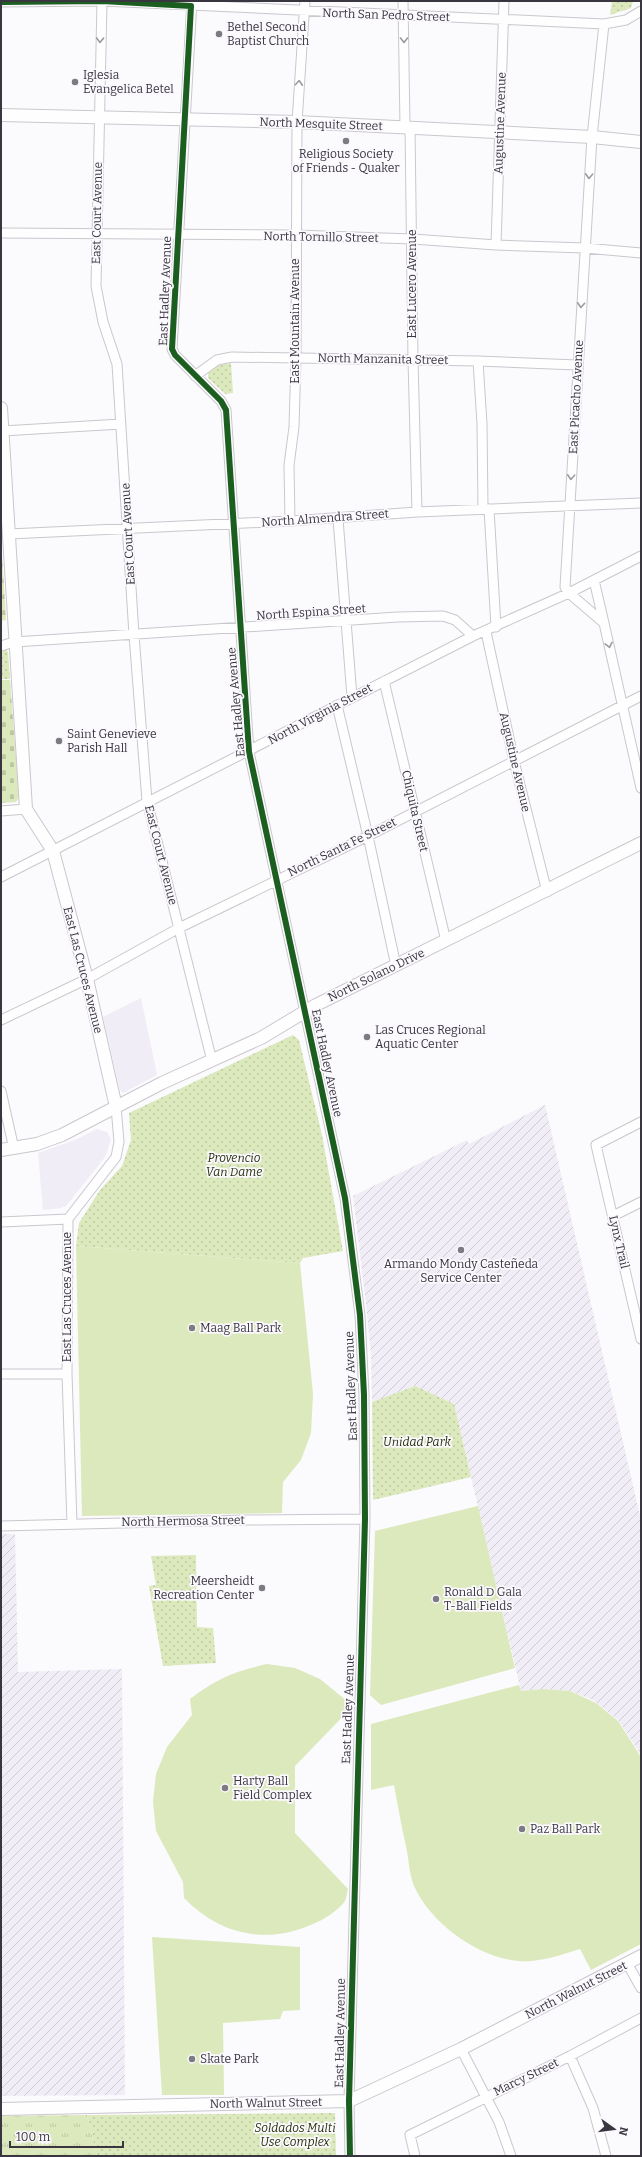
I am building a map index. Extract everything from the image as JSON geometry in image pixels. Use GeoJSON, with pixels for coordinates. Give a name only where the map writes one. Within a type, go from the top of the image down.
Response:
{"type":"FeatureCollection","features":[{"type":"Feature","properties":{"kind":"street","name":"North San Pedro Street"},"geometry":{"type":"LineString","coordinates":[[1,2],[102,1],[191,4],[304,11],[604,24]]}},
{"type":"Feature","properties":{"kind":"street","name":"East Court Avenue"},"geometry":{"type":"LineString","coordinates":[[102,1],[98,117],[98,234],[96,286],[98,303],[117,364],[134,635],[147,801],[212,1061]]}},
{"type":"Feature","properties":{"kind":"street","name":"East Mountain Avenue"},"geometry":{"type":"LineString","coordinates":[[290,521],[289,465],[294,427],[296,358],[295,235],[297,122],[305,1]]}},
{"type":"Feature","properties":{"kind":"street","name":"East Lucero Avenue"},"geometry":{"type":"LineString","coordinates":[[403,1],[413,239],[413,360],[417,512]]}},
{"type":"Feature","properties":{"kind":"street","name":"Augustine Avenue"},"geometry":{"type":"LineString","coordinates":[[496,245],[504,1]]}},
{"type":"Feature","properties":{"kind":"street","name":"East Hadley Avenue"},"geometry":{"type":"LineString","coordinates":[[191,4],[172,349],[175,355],[221,401],[226,410],[249,752],[345,1198],[360,1315],[364,1395],[364,1519],[349,2101],[350,2156]]}},
{"type":"Feature","properties":{"kind":"street"},"geometry":{"type":"LineString","coordinates":[[604,24],[626,20],[641,11]]}},
{"type":"Feature","properties":{"kind":"street","name":"East Picacho Avenue"},"geometry":{"type":"LineString","coordinates":[[569,593],[565,587],[577,365],[592,137],[604,24]]}},
{"type":"Feature","properties":{"kind":"street","name":"North Mesquite Street"},"geometry":{"type":"LineString","coordinates":[[1,115],[297,122],[592,137],[641,142]]}},
{"type":"Feature","properties":{"kind":"street","name":"North Tornillo Street"},"geometry":{"type":"LineString","coordinates":[[1,233],[295,235],[413,239],[496,245],[585,248],[641,254]]}},
{"type":"Feature","properties":{"kind":"street","name":"North Manzanita Street"},"geometry":{"type":"LineString","coordinates":[[195,376],[200,370],[223,358],[478,361],[577,365]]}},
{"type":"Feature","properties":{"kind":"street"},"geometry":{"type":"LineString","coordinates":[[478,361],[486,509],[496,627]]}},
{"type":"Feature","properties":{"kind":"street","name":"East Las Cruces Avenue"},"geometry":{"type":"LineString","coordinates":[[1,408],[14,642],[26,809],[53,851],[86,979],[116,1107],[120,1142],[116,1156],[68,1219],[67,1374],[72,1524]]}},
{"type":"Feature","properties":{"kind":"street"},"geometry":{"type":"LineString","coordinates":[[2,431],[121,424]]}},
{"type":"Feature","properties":{"kind":"street","name":"North Almendra Street"},"geometry":{"type":"LineString","coordinates":[[9,534],[338,519],[417,512],[641,503]]}},
{"type":"Feature","properties":{"kind":"street"},"geometry":{"type":"LineString","coordinates":[[338,519],[344,621],[352,697]]}},
{"type":"Feature","properties":{"kind":"street","name":"North Virginia Street"},"geometry":{"type":"LineString","coordinates":[[1,876],[53,851],[147,801],[249,752],[352,697],[473,636],[486,632],[569,593],[641,556]]}},
{"type":"Feature","properties":{"kind":"street"},"geometry":{"type":"LineString","coordinates":[[594,580],[641,788]]}},
{"type":"Feature","properties":{"kind":"street"},"geometry":{"type":"LineString","coordinates":[[569,593],[604,623]]}},
{"type":"Feature","properties":{"kind":"street","name":"North Espina Street"},"geometry":{"type":"LineString","coordinates":[[1,646],[14,642],[443,616],[456,620],[473,636]]}},
{"type":"Feature","properties":{"kind":"street","name":"Augustine Avenue"},"geometry":{"type":"LineString","coordinates":[[486,632],[514,761],[547,892]]}},
{"type":"Feature","properties":{"kind":"street","name":"Chiquita Street"},"geometry":{"type":"LineString","coordinates":[[384,681],[446,941]]}},
{"type":"Feature","properties":{"kind":"street","name":"North Santa Fe Street"},"geometry":{"type":"LineString","coordinates":[[1,1020],[86,979],[179,928],[368,836],[641,696]]}},
{"type":"Feature","properties":{"kind":"street"},"geometry":{"type":"LineString","coordinates":[[337,705],[368,836],[396,966]]}},
{"type":"Feature","properties":{"kind":"street"},"geometry":{"type":"LineString","coordinates":[[1,811],[26,809]]}},
{"type":"Feature","properties":{"kind":"street","name":"North Solano Drive"},"geometry":{"type":"LineString","coordinates":[[1,1150],[37,1144],[62,1135],[116,1107],[261,1038],[305,1013],[316,1005],[547,892],[641,843]]}},
{"type":"Feature","properties":{"kind":"street"},"geometry":{"type":"LineString","coordinates":[[1,1091],[14,1149]]}},
{"type":"Feature","properties":{"kind":"street","name":"Lynx Trail"},"geometry":{"type":"LineString","coordinates":[[641,1122],[596,1145],[641,1339]]}},
{"type":"Feature","properties":{"kind":"street"},"geometry":{"type":"LineString","coordinates":[[613,1216],[641,1202]]}},
{"type":"Feature","properties":{"kind":"street"},"geometry":{"type":"LineString","coordinates":[[1,1222],[68,1219]]}},
{"type":"Feature","properties":{"kind":"street"},"geometry":{"type":"LineString","coordinates":[[1,1374],[67,1374]]}},
{"type":"Feature","properties":{"kind":"street","name":"North Hermosa Street"},"geometry":{"type":"LineString","coordinates":[[1,1526],[244,1520],[364,1519]]}},
{"type":"Feature","properties":{"kind":"street","name":"North Walnut Street"},"geometry":{"type":"LineString","coordinates":[[1,2109],[349,2101],[461,2049],[641,1956]]}},
{"type":"Feature","properties":{"kind":"street"},"geometry":{"type":"LineString","coordinates":[[628,1963],[641,1988]]}},
{"type":"Feature","properties":{"kind":"street","name":"Marcy Street"},"geometry":{"type":"LineString","coordinates":[[415,2156],[410,2134],[570,2056],[641,2018]]}},
{"type":"Feature","properties":{"kind":"street"},"geometry":{"type":"LineString","coordinates":[[461,2049],[487,2097],[504,2134],[511,2156]]}},
{"type":"Feature","properties":{"kind":"street"},"geometry":{"type":"LineString","coordinates":[[570,2056],[593,2108],[606,2156]]}},
{"type":"Feature","properties":{"kind":"shaded area"},"geometry":{"type":"Polygon","coordinates":[[[141,998],[157,1075],[123,1093],[120,1090],[103,1017],[141,998]]]}},
{"type":"Feature","properties":{"kind":"shaded area"},"geometry":{"type":"Polygon","coordinates":[[[545,1105],[641,1520],[641,1755],[618,1720],[593,1700],[570,1691],[542,1689],[521,1691],[454,1404],[415,1386],[372,1402],[371,1355],[353,1196],[467,1140],[469,1144],[545,1105]]]}},
{"type":"Feature","properties":{"kind":"shaded area"},"geometry":{"type":"Polygon","coordinates":[[[97,1129],[107,1132],[111,1140],[105,1157],[66,1206],[43,1210],[38,1153],[75,1140],[97,1129]]]}},
{"type":"Feature","properties":{"kind":"shaded area"},"geometry":{"type":"Polygon","coordinates":[[[1,1534],[15,1534],[18,1672],[122,1669],[125,2095],[1,2096],[1,1534]]]}},
{"type":"Feature","properties":{"kind":"green space"},"geometry":{"type":"Polygon","coordinates":[[[612,1],[633,1],[631,8],[610,15],[612,1]]]}},
{"type":"Feature","properties":{"kind":"green space"},"geometry":{"type":"Polygon","coordinates":[[[231,363],[233,393],[225,394],[208,378],[208,373],[215,366],[231,363]]]}},
{"type":"Feature","properties":{"kind":"green space"},"geometry":{"type":"Polygon","coordinates":[[[1,536],[6,620],[1,621],[1,536]]]}},
{"type":"Feature","properties":{"kind":"green space"},"geometry":{"type":"Polygon","coordinates":[[[6,649],[8,652],[10,679],[1,679],[1,650],[6,649]]]}},
{"type":"Feature","properties":{"kind":"green space"},"geometry":{"type":"Polygon","coordinates":[[[1,680],[10,680],[19,797],[16,802],[1,803],[1,680]]]}},
{"type":"Feature","properties":{"kind":"green space","name":"Provencio Van Dame"},"geometry":{"type":"Polygon","coordinates":[[[293,1035],[299,1040],[322,1135],[343,1251],[303,1258],[300,1263],[76,1246],[79,1223],[100,1190],[122,1166],[131,1140],[129,1113],[293,1035]]]}},
{"type":"Feature","properties":{"kind":"green space","name":"Maag Ball Park"},"geometry":{"type":"Polygon","coordinates":[[[76,1246],[300,1263],[313,1394],[311,1433],[301,1460],[283,1482],[282,1513],[82,1516],[76,1246]]]}},
{"type":"Feature","properties":{"kind":"green space","name":"Unidad Park"},"geometry":{"type":"Polygon","coordinates":[[[415,1386],[454,1404],[471,1477],[373,1500],[372,1402],[415,1386]]]}},
{"type":"Feature","properties":{"kind":"green space","name":"Ronald D Gala T-Ball Fields"},"geometry":{"type":"Polygon","coordinates":[[[478,1506],[515,1668],[381,1705],[370,1695],[375,1531],[478,1506]]]}},
{"type":"Feature","properties":{"kind":"green space"},"geometry":{"type":"Polygon","coordinates":[[[196,1555],[197,1627],[213,1628],[216,1663],[163,1666],[149,1586],[156,1585],[151,1556],[196,1555]]]}},
{"type":"Feature","properties":{"kind":"green space","name":"Harty Ball Field Complex"},"geometry":{"type":"Polygon","coordinates":[[[267,1664],[295,1668],[320,1679],[353,1706],[295,1766],[295,1833],[348,1889],[345,1901],[330,1915],[313,1924],[278,1934],[261,1935],[244,1933],[213,1921],[198,1911],[184,1898],[183,1882],[156,1831],[153,1802],[156,1774],[167,1747],[192,1715],[190,1699],[226,1677],[267,1664]]]}},
{"type":"Feature","properties":{"kind":"green space","name":"Paz Ball Park"},"geometry":{"type":"Polygon","coordinates":[[[519,1685],[521,1691],[542,1689],[570,1691],[596,1703],[618,1721],[641,1757],[641,1944],[591,1970],[580,1949],[538,1960],[515,1961],[498,1957],[481,1950],[449,1930],[436,1918],[425,1904],[412,1881],[394,1785],[371,1790],[371,1724],[519,1685]]]}},
{"type":"Feature","properties":{"kind":"green space"},"geometry":{"type":"Polygon","coordinates":[[[152,1937],[300,1947],[300,2010],[283,2011],[280,2019],[223,2023],[224,2095],[162,2095],[152,1937]]]}},
{"type":"Feature","properties":{"kind":"green space","name":"Soldados Multi Use Complex"},"geometry":{"type":"Polygon","coordinates":[[[335,2113],[336,2156],[97,2156],[87,2115],[335,2113]]]}},
{"type":"Feature","properties":{"kind":"green space"},"geometry":{"type":"Polygon","coordinates":[[[87,2115],[97,2156],[1,2156],[1,2116],[87,2115]]]}},
{"type":"Feature","properties":{"kind":"cycle path"},"geometry":{"type":"LineString","coordinates":[[1,2],[102,1],[191,6],[172,349],[175,355],[221,401],[226,410],[249,752],[345,1198],[360,1315],[364,1395],[365,1519],[349,2101],[350,2156]]}},
{"type":"Feature","properties":{"kind":"place","name":"Bethel Second Baptist Church"},"geometry":{"type":"Point","coordinates":[219,34]}},
{"type":"Feature","properties":{"kind":"place","name":"Iglesia Evangelica Betel"},"geometry":{"type":"Point","coordinates":[75,82]}},
{"type":"Feature","properties":{"kind":"place","name":"Religious Society of Friends - Quaker"},"geometry":{"type":"Point","coordinates":[346,141]}},
{"type":"Feature","properties":{"kind":"place","name":"Saint Genevieve Parish Hall"},"geometry":{"type":"Point","coordinates":[59,741]}},
{"type":"Feature","properties":{"kind":"place","name":"Las Cruces Regional Aquatic Center"},"geometry":{"type":"Point","coordinates":[367,1037]}},
{"type":"Feature","properties":{"kind":"place","name":"Armando Mondy Casteñeda Service Center"},"geometry":{"type":"Point","coordinates":[461,1250]}},
{"type":"Feature","properties":{"kind":"place","name":"Maag Ball Park"},"geometry":{"type":"Point","coordinates":[192,1328]}},
{"type":"Feature","properties":{"kind":"place","name":"Meersheidt Recreation Center"},"geometry":{"type":"Point","coordinates":[262,1588]}},
{"type":"Feature","properties":{"kind":"place","name":"Ronald D Gala T-Ball Fields"},"geometry":{"type":"Point","coordinates":[436,1599]}},
{"type":"Feature","properties":{"kind":"place","name":"Harty Ball Field Complex"},"geometry":{"type":"Point","coordinates":[225,1788]}},
{"type":"Feature","properties":{"kind":"place","name":"Paz Ball Park"},"geometry":{"type":"Point","coordinates":[522,1829]}},
{"type":"Feature","properties":{"kind":"place","name":"Skate Park"},"geometry":{"type":"Point","coordinates":[192,2059]}}]}
